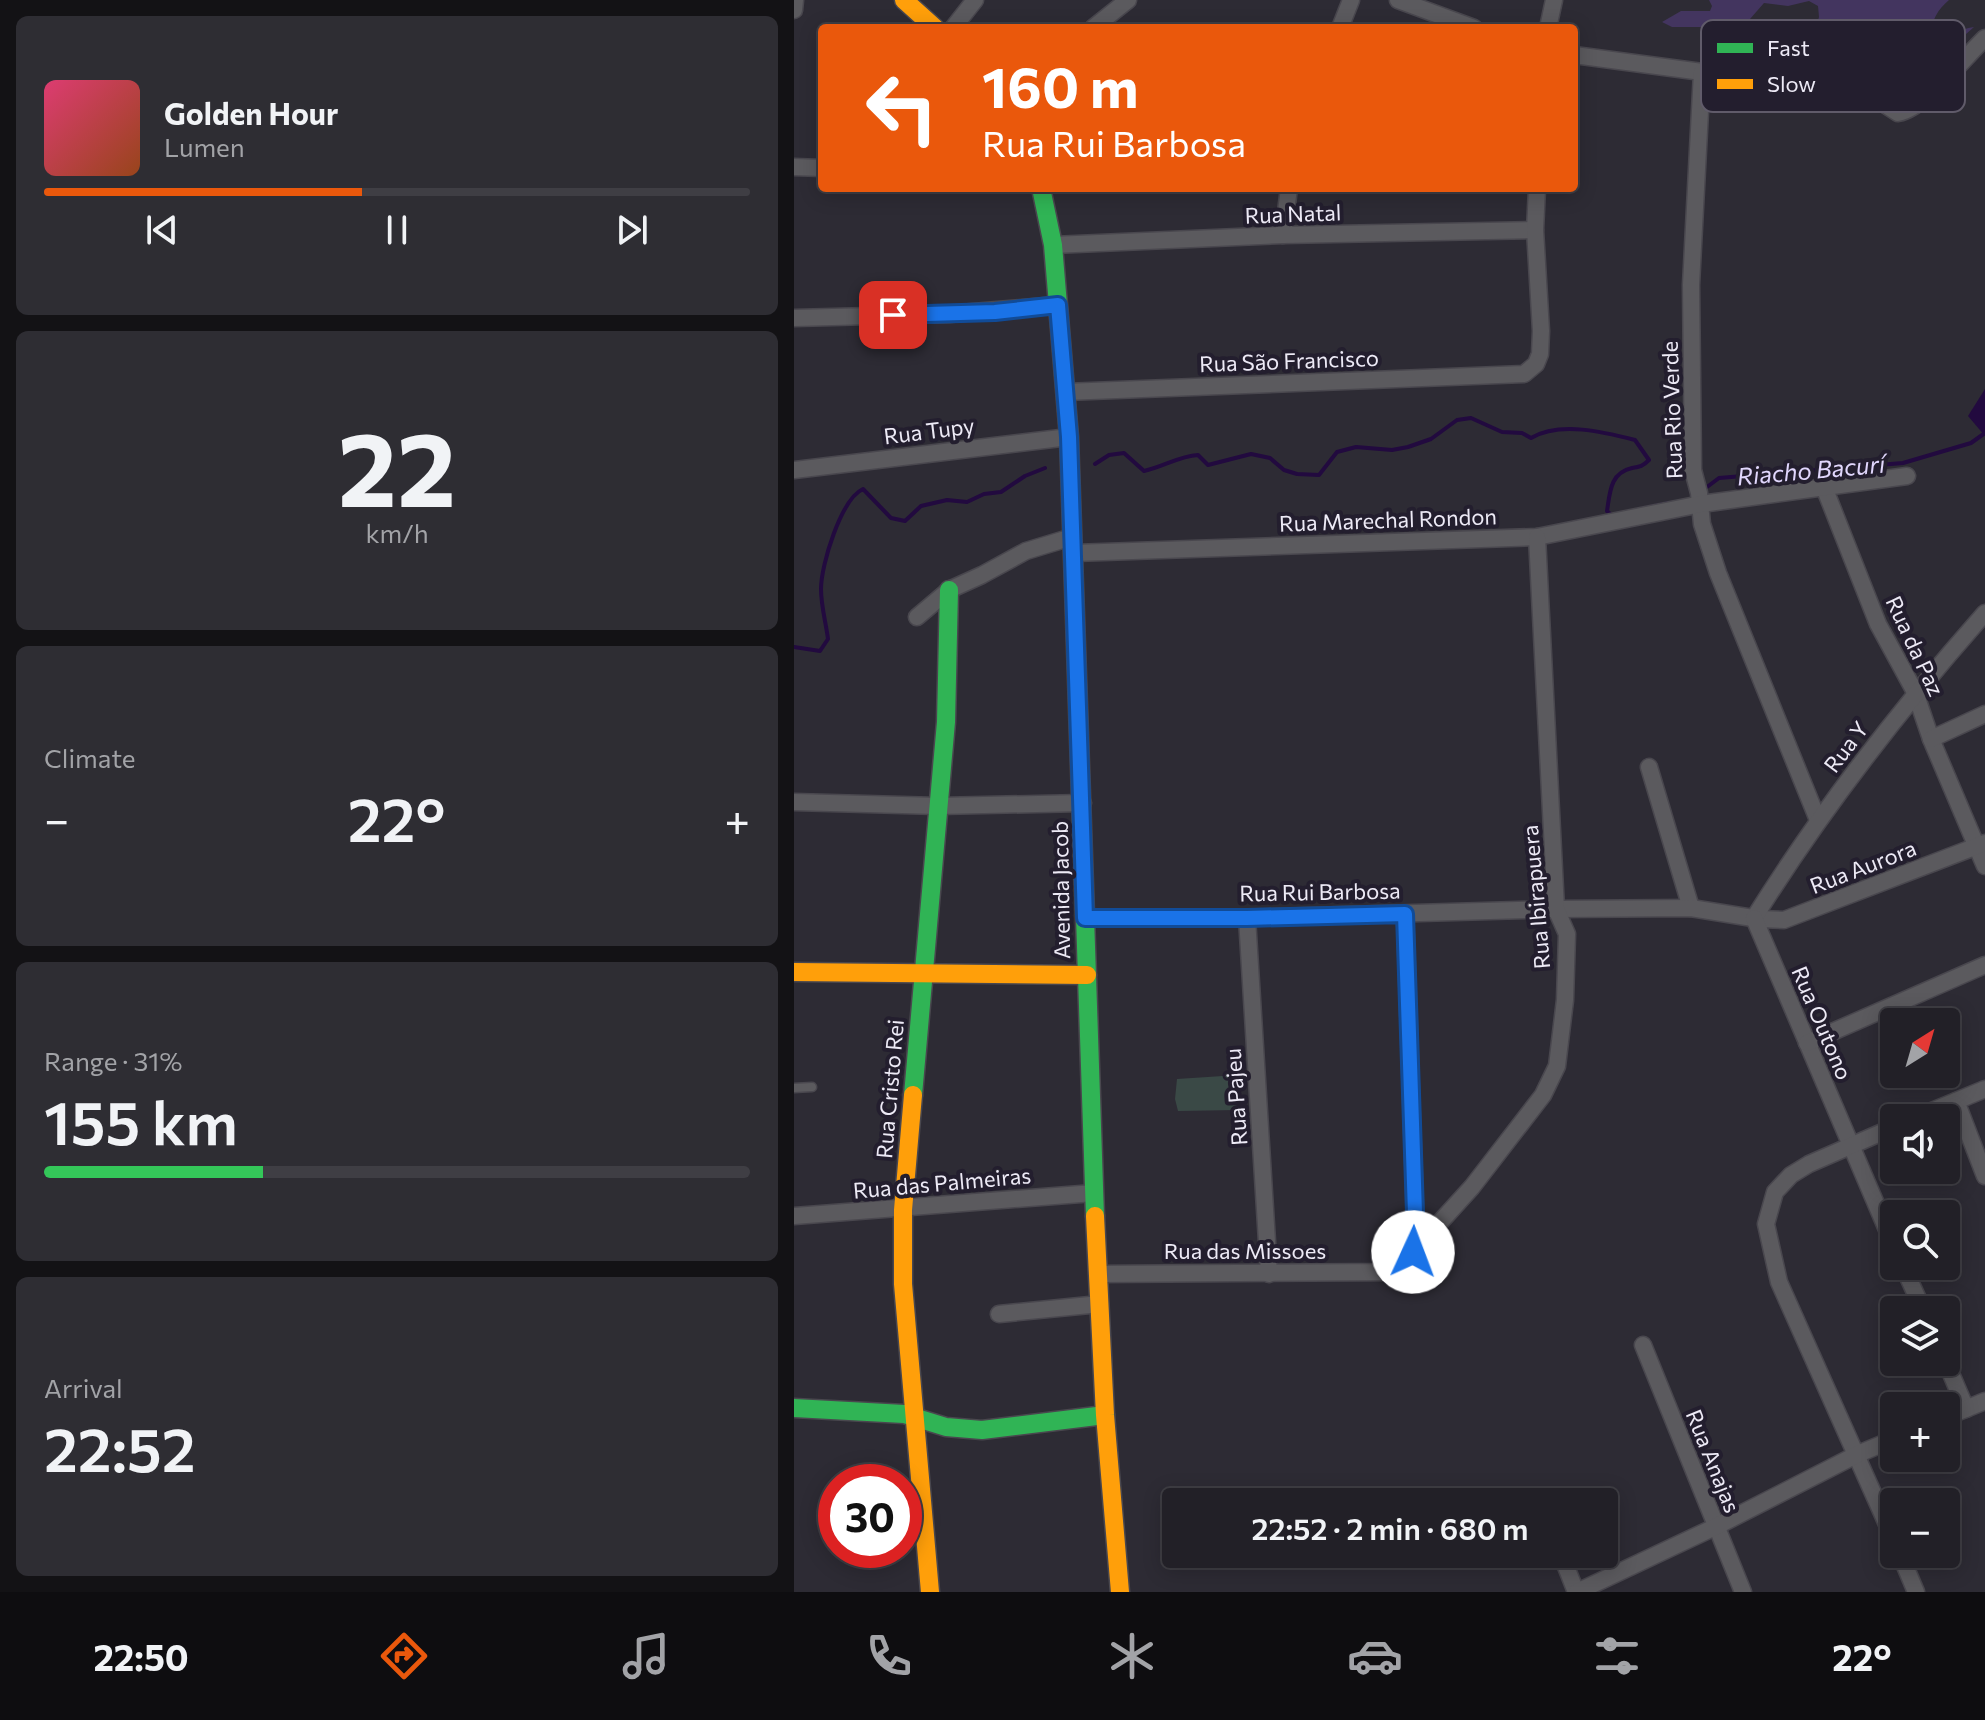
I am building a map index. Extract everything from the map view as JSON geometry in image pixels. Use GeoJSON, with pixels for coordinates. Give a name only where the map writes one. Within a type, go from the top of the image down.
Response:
{"type":"FeatureCollection","features":[{"type":"Feature","properties":{"kind":"street"},"geometry":{"type":"LineString","coordinates":[[794,10],[795,0]]}},
{"type":"Feature","properties":{"kind":"street"},"geometry":{"type":"LineString","coordinates":[[904,0],[931,24]]}},
{"type":"Feature","properties":{"kind":"street"},"geometry":{"type":"LineString","coordinates":[[956,24],[975,0]]}},
{"type":"Feature","properties":{"kind":"street"},"geometry":{"type":"LineString","coordinates":[[1098,24],[1128,0]]}},
{"type":"Feature","properties":{"kind":"street"},"geometry":{"type":"LineString","coordinates":[[1342,24],[1351,0]]}},
{"type":"Feature","properties":{"kind":"street"},"geometry":{"type":"LineString","coordinates":[[1398,0],[1463,24]]}},
{"type":"Feature","properties":{"kind":"street"},"geometry":{"type":"LineString","coordinates":[[1549,24],[1554,0]]}},
{"type":"Feature","properties":{"kind":"street"},"geometry":{"type":"LineString","coordinates":[[1965,58],[1985,38]]}},
{"type":"Feature","properties":{"kind":"street"},"geometry":{"type":"LineString","coordinates":[[1578,56],[1701,72]]}},
{"type":"Feature","properties":{"kind":"street","name":"Rua Rio Verde"},"geometry":{"type":"LineString","coordinates":[[1701,91],[1691,285],[1693,470],[1702,524],[1718,573],[1818,820]]}},
{"type":"Feature","properties":{"kind":"street"},"geometry":{"type":"LineString","coordinates":[[794,167],[818,168]]}},
{"type":"Feature","properties":{"kind":"street","name":"Avenida Jacob"},"geometry":{"type":"LineString","coordinates":[[1042,192],[1053,245],[1069,437],[1094,1193],[1105,1415],[1120,1592]]}},
{"type":"Feature","properties":{"kind":"street"},"geometry":{"type":"LineString","coordinates":[[1283,235],[1288,192]]}},
{"type":"Feature","properties":{"kind":"street"},"geometry":{"type":"LineString","coordinates":[[1535,230],[1537,192]]}},
{"type":"Feature","properties":{"kind":"street","name":"Rua Natal"},"geometry":{"type":"LineString","coordinates":[[1053,245],[1283,235],[1535,230]]}},
{"type":"Feature","properties":{"kind":"street","name":"Rua São Francisco"},"geometry":{"type":"LineString","coordinates":[[1065,392],[1515,374],[1530,370],[1540,354],[1541,331],[1535,230]]}},
{"type":"Feature","properties":{"kind":"street"},"geometry":{"type":"LineString","coordinates":[[794,318],[949,314],[1058,305]]}},
{"type":"Feature","properties":{"kind":"street","name":"Rua Tupy"},"geometry":{"type":"LineString","coordinates":[[794,470],[1069,437]]}},
{"type":"Feature","properties":{"kind":"street","name":"Rua Marechal Rondon"},"geometry":{"type":"LineString","coordinates":[[917,617],[949,590],[1026,551],[1073,545],[1537,537],[1701,504],[1907,476]]}},
{"type":"Feature","properties":{"kind":"street","name":"Rua da Paz"},"geometry":{"type":"LineString","coordinates":[[1824,487],[1878,624],[1915,692],[1931,739],[1981,845],[1985,866]]}},
{"type":"Feature","properties":{"kind":"street","name":"Rua Ibirapuera"},"geometry":{"type":"LineString","coordinates":[[1393,1272],[1410,1258],[1472,1187],[1543,1095],[1557,1066],[1565,1000],[1567,934],[1556,909],[1537,537]]}},
{"type":"Feature","properties":{"kind":"street","name":"Rua Cristo Rei"},"geometry":{"type":"LineString","coordinates":[[930,1592],[903,1284],[903,1210],[948,700],[949,590]]}},
{"type":"Feature","properties":{"kind":"street","name":"Rua Y"},"geometry":{"type":"LineString","coordinates":[[1754,918],[1818,820],[1915,692],[1985,613]]}},
{"type":"Feature","properties":{"kind":"street"},"geometry":{"type":"LineString","coordinates":[[1931,739],[1985,714]]}},
{"type":"Feature","properties":{"kind":"street"},"geometry":{"type":"LineString","coordinates":[[1649,767],[1691,908]]}},
{"type":"Feature","properties":{"kind":"street"},"geometry":{"type":"LineString","coordinates":[[794,802],[938,806],[1083,803]]}},
{"type":"Feature","properties":{"kind":"street","name":"Rua Aurora"},"geometry":{"type":"LineString","coordinates":[[1691,908],[1754,918],[1791,918],[1981,845]]}},
{"type":"Feature","properties":{"kind":"street","name":"Rua Rui Barbosa"},"geometry":{"type":"LineString","coordinates":[[1085,918],[1247,918],[1691,908]]}},
{"type":"Feature","properties":{"kind":"street"},"geometry":{"type":"LineString","coordinates":[[1405,914],[1416,1243],[1413,1252]]}},
{"type":"Feature","properties":{"kind":"street","name":"Rua Pajeu"},"geometry":{"type":"LineString","coordinates":[[1247,918],[1269,1274]]}},
{"type":"Feature","properties":{"kind":"street","name":"Rua Outono"},"geometry":{"type":"LineString","coordinates":[[1754,918],[1880,1214]]}},
{"type":"Feature","properties":{"kind":"street"},"geometry":{"type":"LineString","coordinates":[[1807,1043],[1985,965]]}},
{"type":"Feature","properties":{"kind":"street"},"geometry":{"type":"LineString","coordinates":[[794,972],[1087,975]]}},
{"type":"Feature","properties":{"kind":"street"},"geometry":{"type":"LineString","coordinates":[[1949,1104],[1985,1089]]}},
{"type":"Feature","properties":{"kind":"street"},"geometry":{"type":"LineString","coordinates":[[1956,1101],[1985,1176]]}},
{"type":"Feature","properties":{"kind":"street"},"geometry":{"type":"LineString","coordinates":[[1880,1133],[1791,1175],[1775,1192],[1766,1224],[1779,1282],[1880,1507]]}},
{"type":"Feature","properties":{"kind":"street","name":"Rua das Palmeiras"},"geometry":{"type":"LineString","coordinates":[[794,1216],[1094,1193]]}},
{"type":"Feature","properties":{"kind":"street","name":"Rua das Missoes"},"geometry":{"type":"LineString","coordinates":[[1098,1274],[1393,1272]]}},
{"type":"Feature","properties":{"kind":"street"},"geometry":{"type":"LineString","coordinates":[[999,1314],[1100,1304]]}},
{"type":"Feature","properties":{"kind":"street","name":"Rua Anajas"},"geometry":{"type":"LineString","coordinates":[[1643,1345],[1743,1592]]}},
{"type":"Feature","properties":{"kind":"street"},"geometry":{"type":"LineString","coordinates":[[1952,1376],[1966,1409]]}},
{"type":"Feature","properties":{"kind":"street"},"geometry":{"type":"LineString","coordinates":[[1960,1411],[1985,1401]]}},
{"type":"Feature","properties":{"kind":"street"},"geometry":{"type":"LineString","coordinates":[[794,1408],[915,1417],[946,1427],[982,1430],[1105,1415]]}},
{"type":"Feature","properties":{"kind":"street"},"geometry":{"type":"LineString","coordinates":[[1567,1568],[1576,1592],[1880,1445]]}},
{"type":"Feature","properties":{"kind":"street"},"geometry":{"type":"LineString","coordinates":[[1906,1568],[1916,1592]]}},
{"type":"Feature","properties":{"kind":"lane"},"geometry":{"type":"LineString","coordinates":[[794,1088],[812,1087]]}},
{"type":"Feature","properties":{"kind":"shaded area"},"geometry":{"type":"Polygon","coordinates":[[[1709,0],[1949,0],[1934,20],[1818,20],[1818,6],[1809,1],[1788,6],[1764,3],[1750,20],[1701,20],[1701,27],[1672,27],[1662,22],[1681,11],[1710,11],[1712,6],[1709,0]]]}},
{"type":"Feature","properties":{"kind":"shaded area"},"geometry":{"type":"Polygon","coordinates":[[[1985,389],[1985,436],[1968,416],[1985,389]]]}},
{"type":"Feature","properties":{"kind":"building"},"geometry":{"type":"Polygon","coordinates":[[[1238,1075],[1237,1110],[1178,1111],[1175,1099],[1177,1079],[1238,1075]]]}},
{"type":"Feature","properties":{"kind":"waterway","name":"Riacho Bacurí"},"geometry":{"type":"LineString","coordinates":[[1095,464],[1109,455],[1124,453],[1144,471],[1191,456],[1198,455],[1208,465],[1251,454],[1270,458],[1284,470],[1319,475],[1337,452],[1356,447],[1392,450],[1408,447],[1431,439],[1457,420],[1471,418],[1502,432],[1522,433],[1531,438],[1568,429],[1596,431],[1635,440],[1649,460],[1619,474],[1615,479],[1607,511],[1613,517]]}},
{"type":"Feature","properties":{"kind":"waterway","name":"Riacho Bacurí"},"geometry":{"type":"LineString","coordinates":[[1703,490],[1719,478],[1903,463],[1971,443],[1985,433]]}},
{"type":"Feature","properties":{"kind":"waterway","name":"Riacho Bacurí"},"geometry":{"type":"LineString","coordinates":[[794,647],[820,651],[828,639],[821,595],[824,565],[847,505],[863,489],[891,518],[905,521],[921,506],[947,500],[967,502],[984,494],[1001,492],[1025,476],[1045,468]]}},
{"type":"Feature","properties":{"kind":"waterway","name":"Riacho Bacurí"},"geometry":{"type":"LineString","coordinates":[[1627,512],[1669,503]]}},
{"type":"Feature","properties":{"kind":"traffic: fast"},"geometry":{"type":"LineString","coordinates":[[1042,192],[1053,245],[1069,437],[1095,1216]]}},
{"type":"Feature","properties":{"kind":"traffic: fast"},"geometry":{"type":"LineString","coordinates":[[913,1095],[946,722],[949,590]]}},
{"type":"Feature","properties":{"kind":"traffic: fast"},"geometry":{"type":"LineString","coordinates":[[794,1408],[904,1414],[946,1427],[982,1430],[1105,1415]]}},
{"type":"Feature","properties":{"kind":"traffic: slow"},"geometry":{"type":"LineString","coordinates":[[904,0],[931,24]]}},
{"type":"Feature","properties":{"kind":"traffic: slow"},"geometry":{"type":"LineString","coordinates":[[794,972],[1087,975]]}},
{"type":"Feature","properties":{"kind":"traffic: slow"},"geometry":{"type":"LineString","coordinates":[[913,1095],[903,1210],[903,1284],[930,1592]]}},
{"type":"Feature","properties":{"kind":"traffic: slow"},"geometry":{"type":"LineString","coordinates":[[1095,1216],[1105,1415],[1120,1592]]}},
{"type":"Feature","properties":{"kind":"route"},"geometry":{"type":"LineString","coordinates":[[893,315],[995,312],[1058,305],[1069,437],[1085,918],[1405,914],[1416,1243],[1413,1252]]}}]}
